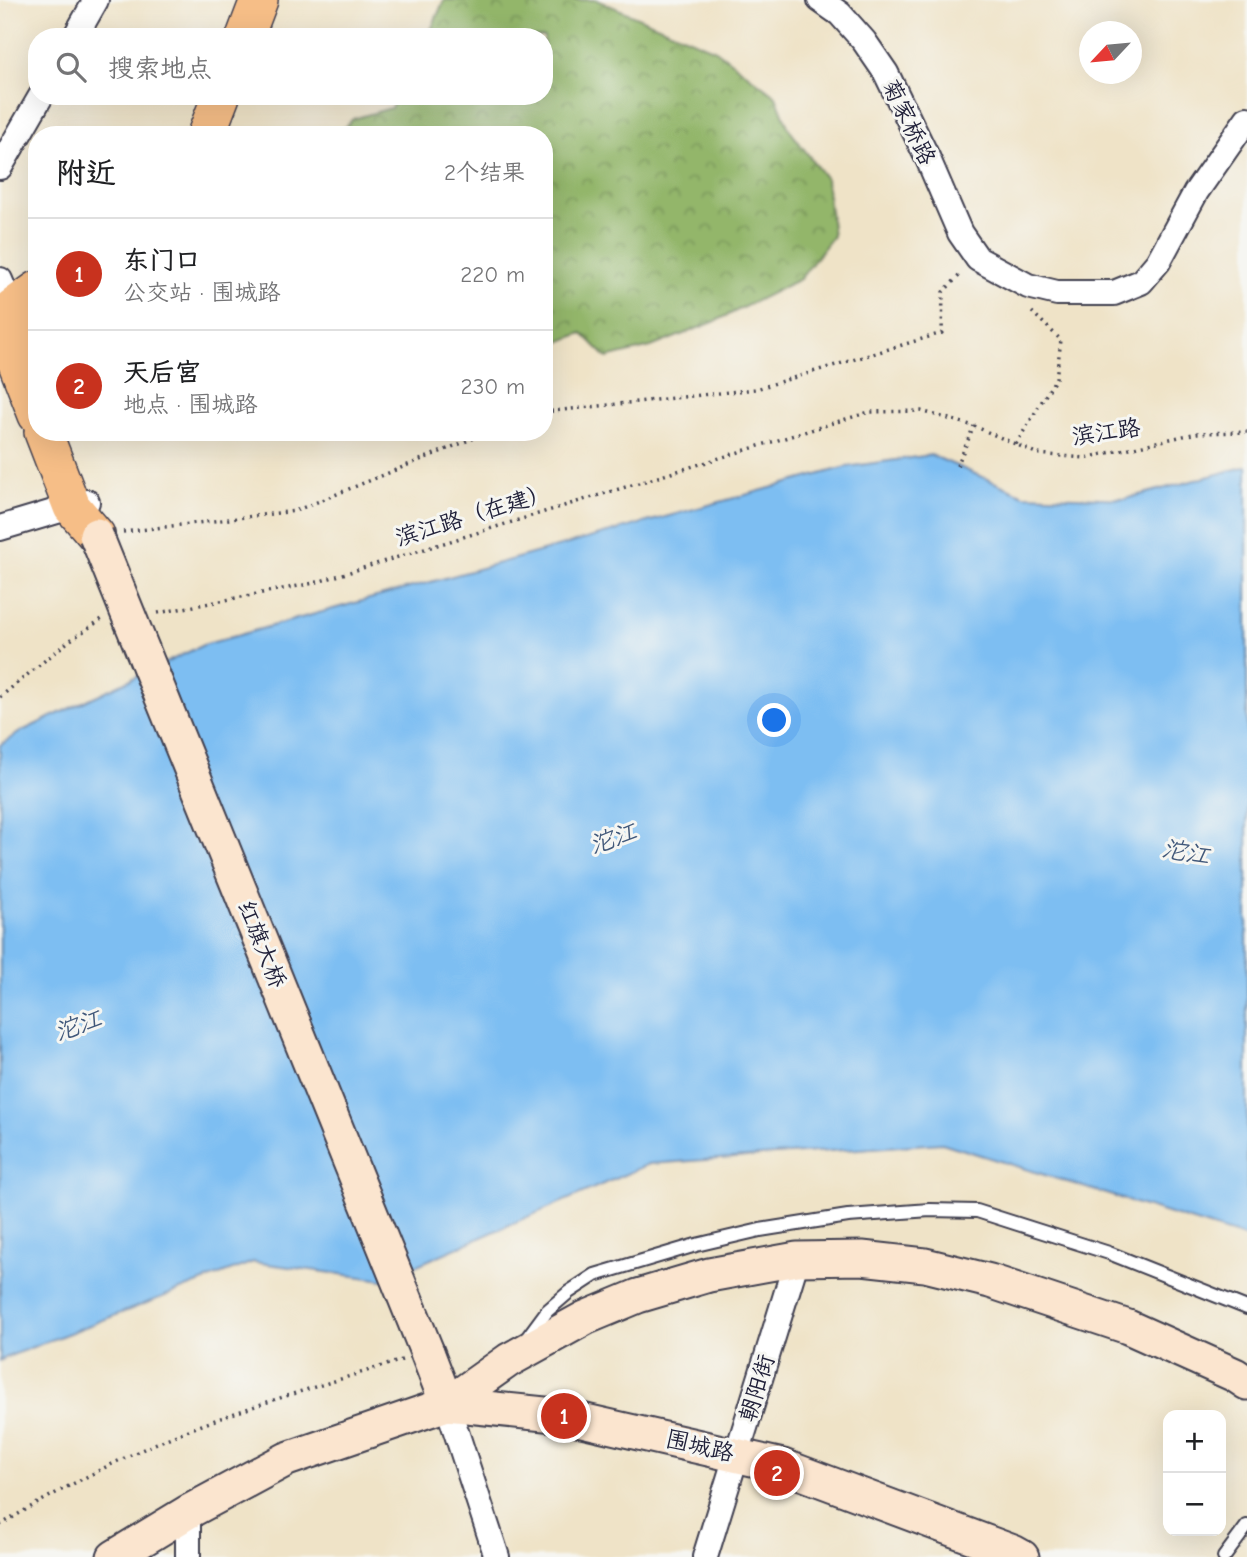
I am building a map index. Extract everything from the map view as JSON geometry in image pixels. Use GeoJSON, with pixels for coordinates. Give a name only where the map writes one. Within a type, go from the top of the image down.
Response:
{"type":"FeatureCollection","features":[{"type":"Feature","properties":{"kind":"main road"},"geometry":{"type":"LineString","coordinates":[[223,28],[234,0]]}},
{"type":"Feature","properties":{"kind":"main road"},"geometry":{"type":"LineString","coordinates":[[248,28],[259,0]]}},
{"type":"Feature","properties":{"kind":"main road"},"geometry":{"type":"LineString","coordinates":[[184,126],[193,105]]}},
{"type":"Feature","properties":{"kind":"main road"},"geometry":{"type":"LineString","coordinates":[[209,126],[218,105]]}},
{"type":"Feature","properties":{"kind":"main road"},"geometry":{"type":"LineString","coordinates":[[8,296],[28,273]]}},
{"type":"Feature","properties":{"kind":"main road"},"geometry":{"type":"LineString","coordinates":[[8,296],[28,348]]}},
{"type":"Feature","properties":{"kind":"main road"},"geometry":{"type":"LineString","coordinates":[[8,296],[28,378]]}},
{"type":"Feature","properties":{"kind":"main road"},"geometry":{"type":"LineString","coordinates":[[48,441],[86,515]]}},
{"type":"Feature","properties":{"kind":"main road"},"geometry":{"type":"LineString","coordinates":[[63,441],[86,515]]}},
{"type":"Feature","properties":{"kind":"street"},"geometry":{"type":"LineString","coordinates":[[80,28],[96,0]]}},
{"type":"Feature","properties":{"kind":"street","name":"菊家桥路"},"geometry":{"type":"LineString","coordinates":[[835,5],[886,73],[960,233],[978,259]]}},
{"type":"Feature","properties":{"kind":"street"},"geometry":{"type":"LineString","coordinates":[[0,167],[36,105]]}},
{"type":"Feature","properties":{"kind":"street"},"geometry":{"type":"LineString","coordinates":[[978,259],[1028,286],[1057,293],[1114,293],[1141,282],[1158,262],[1196,192],[1247,118]]}},
{"type":"Feature","properties":{"kind":"street"},"geometry":{"type":"LineString","coordinates":[[0,528],[86,515]]}},
{"type":"Feature","properties":{"kind":"street","name":"红旗大桥"},"geometry":{"type":"LineString","coordinates":[[86,515],[447,1404]]}},
{"type":"Feature","properties":{"kind":"street"},"geometry":{"type":"LineString","coordinates":[[114,1557],[188,1512],[287,1459],[447,1404],[509,1360],[585,1318],[638,1296],[709,1275],[797,1259],[862,1258],[925,1265],[990,1281],[1128,1327],[1235,1375],[1247,1383]]}},
{"type":"Feature","properties":{"kind":"street","name":"朝阳街"},"geometry":{"type":"LineString","coordinates":[[705,1557],[797,1259]]}},
{"type":"Feature","properties":{"kind":"street"},"geometry":{"type":"LineString","coordinates":[[447,1404],[497,1557]]}},
{"type":"Feature","properties":{"kind":"street","name":"围城路"},"geometry":{"type":"LineString","coordinates":[[447,1404],[564,1416],[783,1466],[1015,1555]]}},
{"type":"Feature","properties":{"kind":"street"},"geometry":{"type":"LineString","coordinates":[[188,1512],[188,1557]]}},
{"type":"Feature","properties":{"kind":"lane"},"geometry":{"type":"LineString","coordinates":[[509,1360],[547,1311],[594,1275],[696,1245],[760,1230],[848,1216],[930,1210],[977,1211],[1110,1253],[1247,1308]]}},
{"type":"Feature","properties":{"kind":"lane"},"geometry":{"type":"LineString","coordinates":[[1224,1557],[1247,1526]]}},
{"type":"Feature","properties":{"kind":"path"},"geometry":{"type":"LineString","coordinates":[[553,411],[756,389],[942,333],[943,292],[978,259]]}},
{"type":"Feature","properties":{"kind":"path"},"geometry":{"type":"LineString","coordinates":[[1016,444],[1056,378],[1061,340],[1024,304]]}},
{"type":"Feature","properties":{"kind":"path","name":"滨江路（在建）"},"geometry":{"type":"LineString","coordinates":[[151,614],[314,583],[869,412],[921,411],[974,426]]}},
{"type":"Feature","properties":{"kind":"path"},"geometry":{"type":"LineString","coordinates":[[957,466],[974,426]]}},
{"type":"Feature","properties":{"kind":"path","name":"滨江路"},"geometry":{"type":"LineString","coordinates":[[974,426],[1038,454],[1084,458],[1197,433],[1247,432]]}},
{"type":"Feature","properties":{"kind":"path"},"geometry":{"type":"LineString","coordinates":[[86,515],[295,511],[467,441]]}},
{"type":"Feature","properties":{"kind":"path"},"geometry":{"type":"LineString","coordinates":[[0,698],[69,640],[102,619]]}},
{"type":"Feature","properties":{"kind":"path"},"geometry":{"type":"LineString","coordinates":[[0,1525],[44,1499],[159,1443],[260,1405],[427,1352]]}},
{"type":"Feature","properties":{"kind":"green space"},"geometry":{"type":"Polygon","coordinates":[[[444,0],[597,0],[716,50],[776,96],[789,129],[826,179],[833,236],[800,279],[716,321],[651,347],[607,358],[582,333],[553,344],[553,126],[346,126],[353,119],[391,108],[392,105],[553,105],[553,28],[432,28],[444,0]]]}},
{"type":"Feature","properties":{"kind":"water","name":"沱江"},"geometry":{"type":"Polygon","coordinates":[[[931,455],[1024,495],[1125,499],[1247,466],[1247,1238],[942,1143],[649,1164],[383,1280],[253,1262],[0,1361],[0,745],[22,731],[203,645],[846,467],[931,455]]]}},
{"type":"Feature","properties":{"kind":"place","name":"东门口"},"geometry":{"type":"Point","coordinates":[564,1416]}},
{"type":"Feature","properties":{"kind":"place","name":"天后宫"},"geometry":{"type":"Point","coordinates":[777,1473]}}]}
